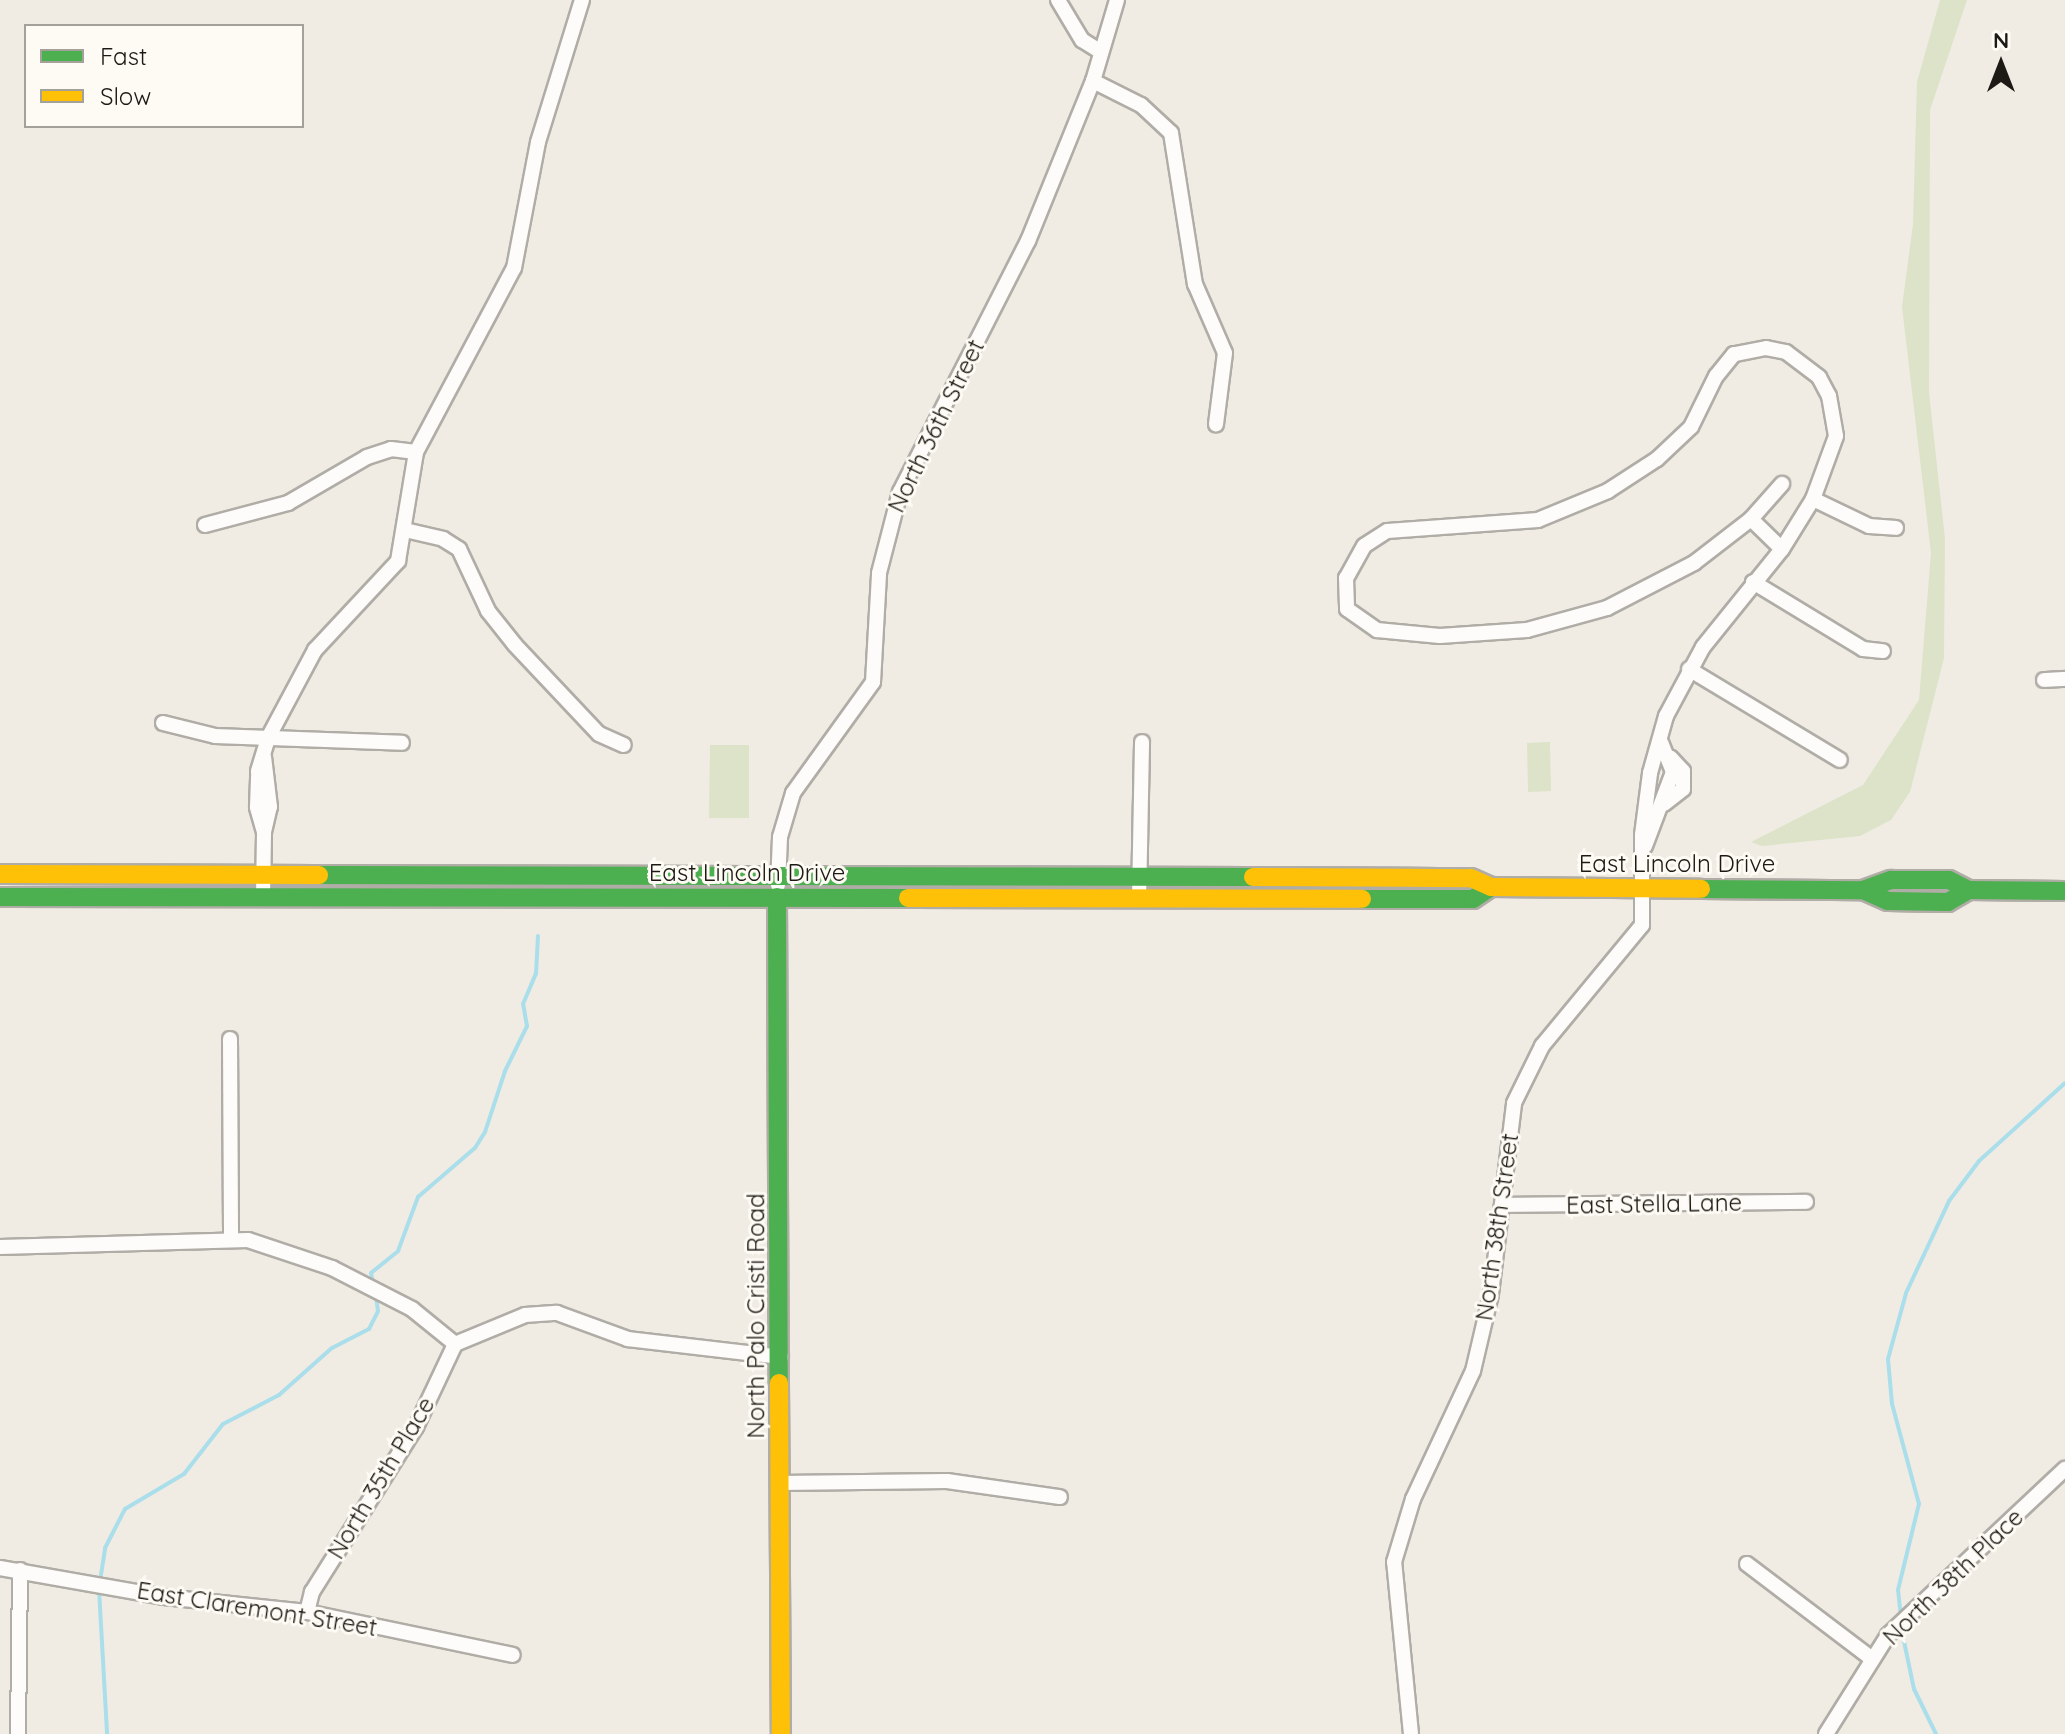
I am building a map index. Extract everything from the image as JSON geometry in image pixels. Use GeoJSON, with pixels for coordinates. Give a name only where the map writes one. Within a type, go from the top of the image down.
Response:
{"type":"FeatureCollection","features":[{"type":"Feature","properties":{"kind":"main road","name":"East Lincoln Drive"},"geometry":{"type":"LineString","coordinates":[[0,874],[1471,878],[1491,887],[1863,890],[1888,901],[1948,902],[1969,890],[2065,891]]}},
{"type":"Feature","properties":{"kind":"main road","name":"East Lincoln Drive"},"geometry":{"type":"LineString","coordinates":[[0,897],[1473,899],[1491,887]]}},
{"type":"Feature","properties":{"kind":"main road","name":"North Palo Cristi Road"},"geometry":{"type":"LineString","coordinates":[[777,897],[781,1734]]}},
{"type":"Feature","properties":{"kind":"street"},"geometry":{"type":"LineString","coordinates":[[263,897],[264,832],[270,807],[264,757],[268,738],[315,650],[391,572],[405,530],[416,452],[514,268],[528,182],[582,0]]}},
{"type":"Feature","properties":{"kind":"street"},"geometry":{"type":"LineString","coordinates":[[1058,0],[1082,40],[1098,50]]}},
{"type":"Feature","properties":{"kind":"street","name":"North 36th Street"},"geometry":{"type":"LineString","coordinates":[[777,897],[784,820],[793,793],[873,682],[879,573],[900,492],[1028,241],[1093,81],[1098,50],[1117,0]]}},
{"type":"Feature","properties":{"kind":"street"},"geometry":{"type":"LineString","coordinates":[[1093,81],[1141,105],[1171,133],[1195,284],[1216,323],[1225,353],[1216,424]]}},
{"type":"Feature","properties":{"kind":"street","name":"North 38th Street"},"geometry":{"type":"LineString","coordinates":[[1411,1734],[1394,1562],[1413,1499],[1473,1371],[1491,1294],[1514,1103],[1542,1046],[1642,925],[1645,854],[1642,835],[1650,773],[1675,692],[1753,582],[1782,549],[1813,499],[1836,436],[1829,396],[1802,361],[1786,352],[1749,349],[1726,363],[1691,427],[1657,459],[1608,491],[1538,520],[1387,531],[1358,553],[1344,595],[1347,609],[1361,624],[1377,630],[1440,636],[1527,630],[1607,608],[1694,563],[1751,519],[1782,484]]}},
{"type":"Feature","properties":{"kind":"street"},"geometry":{"type":"LineString","coordinates":[[205,525],[288,503],[367,457],[391,449],[416,452]]}},
{"type":"Feature","properties":{"kind":"street"},"geometry":{"type":"LineString","coordinates":[[1813,499],[1869,526],[1896,528]]}},
{"type":"Feature","properties":{"kind":"street"},"geometry":{"type":"LineString","coordinates":[[1751,519],[1782,549]]}},
{"type":"Feature","properties":{"kind":"street"},"geometry":{"type":"LineString","coordinates":[[405,530],[443,539],[459,549],[488,611],[515,645],[599,734],[624,745]]}},
{"type":"Feature","properties":{"kind":"street"},"geometry":{"type":"LineString","coordinates":[[1753,582],[1863,649],[1883,651]]}},
{"type":"Feature","properties":{"kind":"street"},"geometry":{"type":"LineString","coordinates":[[1689,669],[1840,760]]}},
{"type":"Feature","properties":{"kind":"street"},"geometry":{"type":"LineString","coordinates":[[2044,680],[2065,679]]}},
{"type":"Feature","properties":{"kind":"street"},"geometry":{"type":"LineString","coordinates":[[163,723],[215,736],[402,743]]}},
{"type":"Feature","properties":{"kind":"street"},"geometry":{"type":"LineString","coordinates":[[1139,900],[1142,742]]}},
{"type":"Feature","properties":{"kind":"street"},"geometry":{"type":"LineString","coordinates":[[1645,854],[1663,804],[1683,789],[1683,771],[1661,742]]}},
{"type":"Feature","properties":{"kind":"street"},"geometry":{"type":"LineString","coordinates":[[230,1039],[231,1240]]}},
{"type":"Feature","properties":{"kind":"street","name":"East Stella Lane"},"geometry":{"type":"LineString","coordinates":[[1502,1205],[1806,1202]]}},
{"type":"Feature","properties":{"kind":"street"},"geometry":{"type":"LineString","coordinates":[[0,1247],[231,1240],[281,1247],[412,1309],[455,1344],[525,1315],[557,1313],[628,1339],[781,1357]]}},
{"type":"Feature","properties":{"kind":"street","name":"North 35th Place"},"geometry":{"type":"LineString","coordinates":[[307,1612],[312,1592],[416,1427],[455,1344]]}},
{"type":"Feature","properties":{"kind":"street","name":"North 38th Place"},"geometry":{"type":"LineString","coordinates":[[1826,1734],[1872,1659],[1901,1623],[2065,1469]]}},
{"type":"Feature","properties":{"kind":"street"},"geometry":{"type":"LineString","coordinates":[[780,1483],[947,1481],[1060,1497]]}},
{"type":"Feature","properties":{"kind":"street"},"geometry":{"type":"LineString","coordinates":[[1747,1564],[1872,1659]]}},
{"type":"Feature","properties":{"kind":"street","name":"East Claremont Street"},"geometry":{"type":"LineString","coordinates":[[0,1568],[164,1597],[307,1612],[513,1655]]}},
{"type":"Feature","properties":{"kind":"street"},"geometry":{"type":"LineString","coordinates":[[18,1734],[20,1570]]}},
{"type":"Feature","properties":{"kind":"green space"},"geometry":{"type":"Polygon","coordinates":[[[1940,0],[1967,0],[1930,110],[1929,392],[1945,539],[1944,658],[1910,792],[1891,820],[1860,836],[1762,846],[1751,842],[1863,785],[1919,700],[1931,553],[1902,307],[1913,224],[1917,82],[1940,0]]]}},
{"type":"Feature","properties":{"kind":"green space"},"geometry":{"type":"Polygon","coordinates":[[[1550,742],[1551,791],[1528,792],[1527,743],[1550,742]]]}},
{"type":"Feature","properties":{"kind":"green space"},"geometry":{"type":"Polygon","coordinates":[[[710,745],[749,745],[749,818],[709,818],[710,745]]]}},
{"type":"Feature","properties":{"kind":"waterway"},"geometry":{"type":"LineString","coordinates":[[373,1284],[371,1273],[398,1251],[418,1197],[475,1148],[485,1132],[505,1071],[527,1026],[523,1004],[536,974],[538,936]]}},
{"type":"Feature","properties":{"kind":"waterway"},"geometry":{"type":"LineString","coordinates":[[1901,1618],[1898,1590],[1919,1504],[1892,1404],[1888,1359],[1906,1293],[1949,1201],[1979,1161],[2065,1083]]}},
{"type":"Feature","properties":{"kind":"waterway"},"geometry":{"type":"LineString","coordinates":[[100,1581],[105,1548],[125,1509],[184,1474],[223,1424],[279,1395],[332,1348],[369,1329],[378,1311],[376,1296]]}},
{"type":"Feature","properties":{"kind":"waterway"},"geometry":{"type":"LineString","coordinates":[[99,1589],[107,1734]]}},
{"type":"Feature","properties":{"kind":"waterway"},"geometry":{"type":"LineString","coordinates":[[1901,1627],[1914,1689],[1936,1734]]}},
{"type":"Feature","properties":{"kind":"traffic: fast"},"geometry":{"type":"LineString","coordinates":[[319,875],[1253,877]]}},
{"type":"Feature","properties":{"kind":"traffic: fast"},"geometry":{"type":"LineString","coordinates":[[1701,889],[1863,890],[1891,880],[1949,880],[1969,890],[2065,891]]}},
{"type":"Feature","properties":{"kind":"traffic: fast"},"geometry":{"type":"LineString","coordinates":[[1362,899],[1473,899],[1491,887]]}},
{"type":"Feature","properties":{"kind":"traffic: fast"},"geometry":{"type":"LineString","coordinates":[[1863,890],[1888,901],[1948,902],[1969,890]]}},
{"type":"Feature","properties":{"kind":"traffic: fast"},"geometry":{"type":"LineString","coordinates":[[0,897],[908,898]]}},
{"type":"Feature","properties":{"kind":"traffic: fast"},"geometry":{"type":"LineString","coordinates":[[777,897],[779,1383]]}},
{"type":"Feature","properties":{"kind":"traffic: slow"},"geometry":{"type":"LineString","coordinates":[[0,874],[319,875]]}},
{"type":"Feature","properties":{"kind":"traffic: slow"},"geometry":{"type":"LineString","coordinates":[[1253,877],[1471,878],[1491,887],[1701,889]]}},
{"type":"Feature","properties":{"kind":"traffic: slow"},"geometry":{"type":"LineString","coordinates":[[908,898],[1362,899]]}},
{"type":"Feature","properties":{"kind":"traffic: slow"},"geometry":{"type":"LineString","coordinates":[[779,1383],[781,1734]]}}]}
